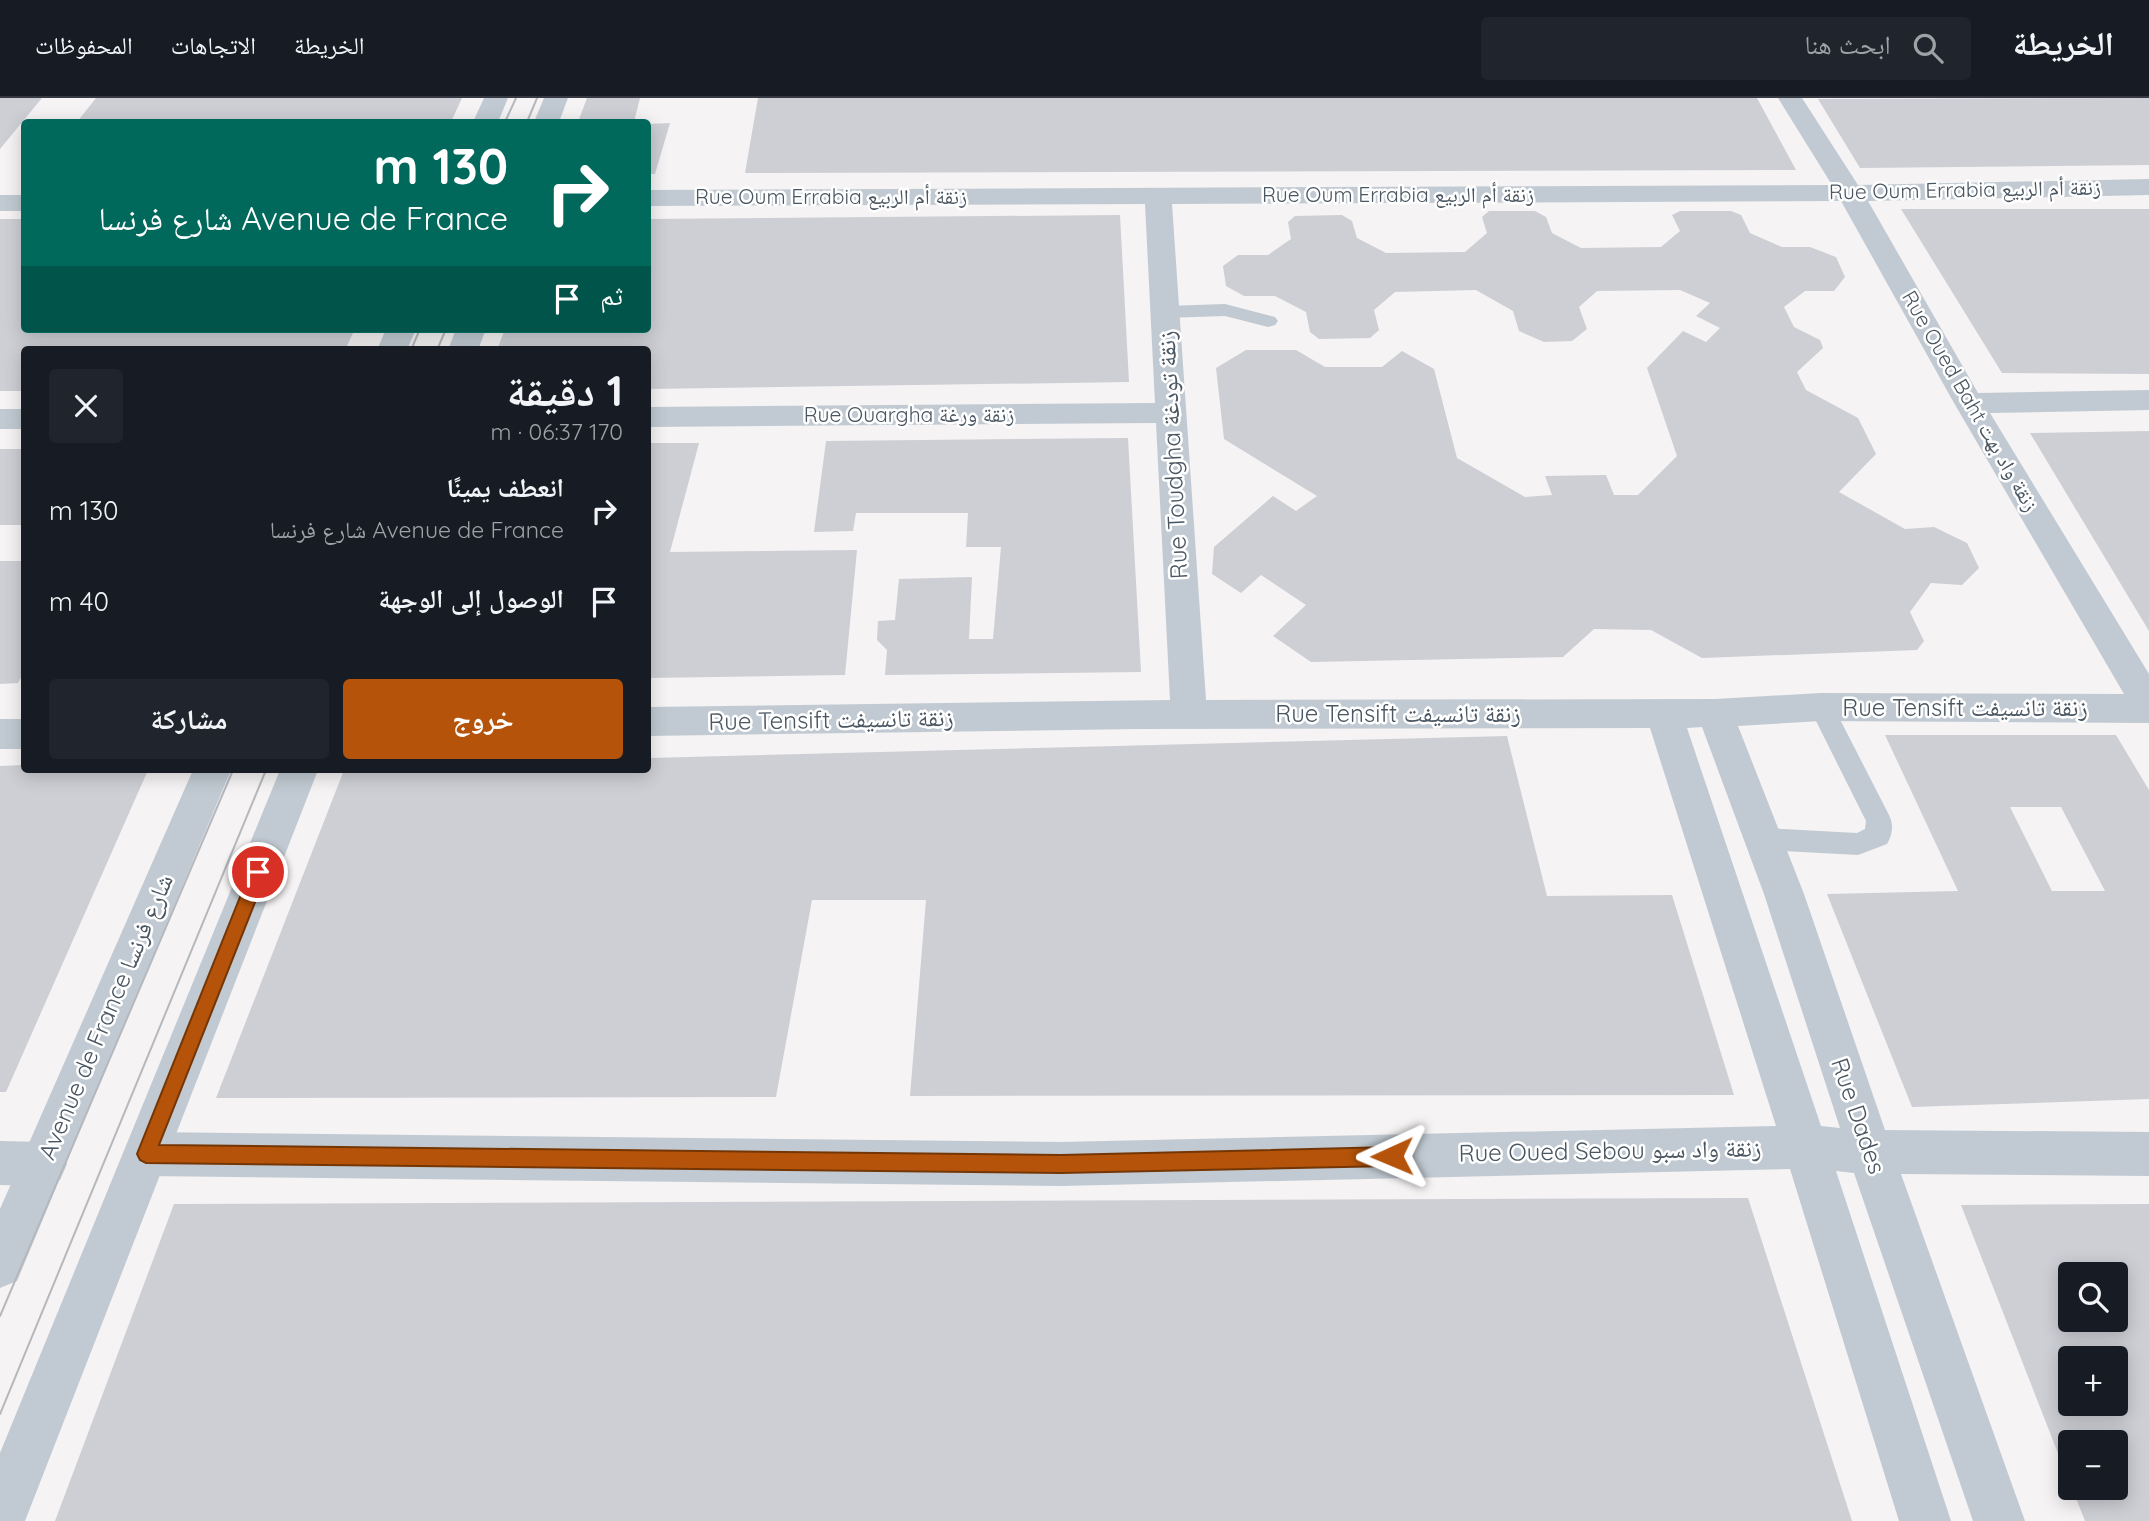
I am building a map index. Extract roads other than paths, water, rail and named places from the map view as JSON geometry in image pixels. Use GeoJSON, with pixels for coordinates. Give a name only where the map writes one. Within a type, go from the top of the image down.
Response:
{"type":"FeatureCollection","features":[{"type":"Feature","properties":{"kind":"street"},"geometry":{"type":"LineString","coordinates":[[487,119],[496,98]]}},
{"type":"Feature","properties":{"kind":"street"},"geometry":{"type":"LineString","coordinates":[[548,119],[556,98]]}},
{"type":"Feature","properties":{"kind":"street","name":"Rue Oued Baht زنقة واد بهت"},"geometry":{"type":"LineString","coordinates":[[1790,98],[1850,193],[1969,403],[2149,707]]}},
{"type":"Feature","properties":{"kind":"street","name":"Rue Oum Errabia زنقة أم الربيع"},"geometry":{"type":"LineString","coordinates":[[651,198],[1850,193],[2149,187]]}},
{"type":"Feature","properties":{"kind":"street","name":"Rue Toudgha زنقة تودغة"},"geometry":{"type":"LineString","coordinates":[[1157,196],[1189,715]]}},
{"type":"Feature","properties":{"kind":"street"},"geometry":{"type":"LineString","coordinates":[[0,203],[21,203]]}},
{"type":"Feature","properties":{"kind":"street"},"geometry":{"type":"LineString","coordinates":[[1969,403],[2149,400]]}},
{"type":"Feature","properties":{"kind":"street","name":"Rue Ouargha زنقة ورغة"},"geometry":{"type":"LineString","coordinates":[[651,417],[1171,413]]}},
{"type":"Feature","properties":{"kind":"street"},"geometry":{"type":"LineString","coordinates":[[0,419],[21,419]]}},
{"type":"Feature","properties":{"kind":"street","name":"Rue Tensift زنقة تانسيفت"},"geometry":{"type":"LineString","coordinates":[[651,722],[1189,715],[1715,713],[1821,707],[2149,707]]}},
{"type":"Feature","properties":{"kind":"street"},"geometry":{"type":"LineString","coordinates":[[1664,713],[1725,895],[1925,1521]]}},
{"type":"Feature","properties":{"kind":"street","name":"Rue Dades"},"geometry":{"type":"LineString","coordinates":[[1715,713],[1764,839],[1999,1521]]}},
{"type":"Feature","properties":{"kind":"street"},"geometry":{"type":"LineString","coordinates":[[0,734],[21,734]]}},
{"type":"Feature","properties":{"kind":"street","name":"Avenue de France شارع فرنسا"},"geometry":{"type":"LineString","coordinates":[[0,1264],[211,773]]}},
{"type":"Feature","properties":{"kind":"street"},"geometry":{"type":"LineString","coordinates":[[0,1517],[298,773]]}},
{"type":"Feature","properties":{"kind":"street","name":"Rue Oued Sebou زنقة واد سبو"},"geometry":{"type":"LineString","coordinates":[[146,1154],[1061,1164],[1805,1147],[1870,1152],[2149,1154]]}},
{"type":"Feature","properties":{"kind":"street"},"geometry":{"type":"LineString","coordinates":[[0,1163],[44,1164]]}},
{"type":"Feature","properties":{"kind":"lane"},"geometry":{"type":"LineString","coordinates":[[1165,312],[1225,310],[1268,321]]}},
{"type":"Feature","properties":{"kind":"lane"},"geometry":{"type":"LineString","coordinates":[[1764,839],[1858,844],[1878,836],[1879,821],[1821,707]]}},
{"type":"Feature","properties":{"kind":"tram line"},"geometry":{"type":"LineString","coordinates":[[506,119],[516,98]]}},
{"type":"Feature","properties":{"kind":"tram line"},"geometry":{"type":"LineString","coordinates":[[528,119],[537,98]]}},
{"type":"Feature","properties":{"kind":"tram line"},"geometry":{"type":"LineString","coordinates":[[413,346],[418,333]]}},
{"type":"Feature","properties":{"kind":"tram line"},"geometry":{"type":"LineString","coordinates":[[439,346],[444,333]]}},
{"type":"Feature","properties":{"kind":"tram line"},"geometry":{"type":"LineString","coordinates":[[0,1316],[232,773]]}},
{"type":"Feature","properties":{"kind":"tram line"},"geometry":{"type":"LineString","coordinates":[[0,1414],[265,773]]}}]}
